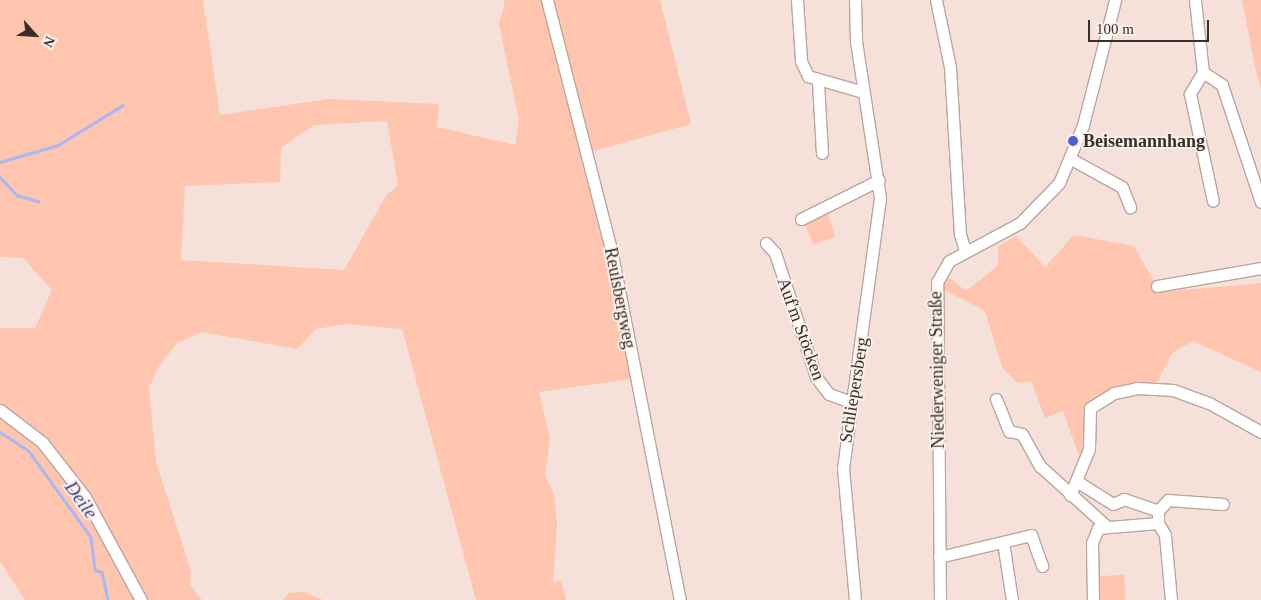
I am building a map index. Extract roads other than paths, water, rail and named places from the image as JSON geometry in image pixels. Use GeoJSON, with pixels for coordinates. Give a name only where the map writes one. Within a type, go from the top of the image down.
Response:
{"type":"FeatureCollection","features":[{"type":"Feature","properties":{"kind":"street","name":"Reulsbergweg"},"geometry":{"type":"LineString","coordinates":[[547,0],[609,242],[680,600]]}},
{"type":"Feature","properties":{"kind":"street"},"geometry":{"type":"LineString","coordinates":[[798,0],[802,68],[818,82],[863,92]]}},
{"type":"Feature","properties":{"kind":"street","name":"Schliepersberg"},"geometry":{"type":"LineString","coordinates":[[855,0],[863,92],[879,180],[878,235],[850,402],[844,486],[855,600]]}},
{"type":"Feature","properties":{"kind":"street"},"geometry":{"type":"LineString","coordinates":[[936,0],[949,58],[960,234],[965,250]]}},
{"type":"Feature","properties":{"kind":"street","name":"Niederweniger Straße"},"geometry":{"type":"LineString","coordinates":[[940,600],[934,291],[943,268],[965,250],[1028,216],[1059,183],[1070,159],[1115,0]]}},
{"type":"Feature","properties":{"kind":"street"},"geometry":{"type":"LineString","coordinates":[[1195,0],[1203,72],[1190,94],[1213,201]]}},
{"type":"Feature","properties":{"kind":"street"},"geometry":{"type":"LineString","coordinates":[[1203,72],[1222,85],[1257,176],[1261,202]]}},
{"type":"Feature","properties":{"kind":"street"},"geometry":{"type":"LineString","coordinates":[[818,82],[822,153]]}},
{"type":"Feature","properties":{"kind":"street"},"geometry":{"type":"LineString","coordinates":[[1070,159],[1122,187],[1130,207]]}},
{"type":"Feature","properties":{"kind":"street"},"geometry":{"type":"LineString","coordinates":[[801,219],[879,180]]}},
{"type":"Feature","properties":{"kind":"street","name":"Auf'm Stöcken"},"geometry":{"type":"LineString","coordinates":[[766,243],[775,253],[816,377],[829,394],[850,402]]}},
{"type":"Feature","properties":{"kind":"street"},"geometry":{"type":"LineString","coordinates":[[1158,286],[1261,268]]}},
{"type":"Feature","properties":{"kind":"street"},"geometry":{"type":"LineString","coordinates":[[1070,495],[1078,482],[1089,449],[1088,415],[1094,402],[1126,389],[1154,387],[1209,403],[1261,432]]}},
{"type":"Feature","properties":{"kind":"street"},"geometry":{"type":"LineString","coordinates":[[996,399],[1009,430],[1022,434],[1040,466],[1105,525]]}},
{"type":"Feature","properties":{"kind":"street"},"geometry":{"type":"LineString","coordinates":[[0,410],[42,442],[85,498],[141,600]]}},
{"type":"Feature","properties":{"kind":"street"},"geometry":{"type":"LineString","coordinates":[[1078,482],[1113,504],[1124,499],[1158,511]]}},
{"type":"Feature","properties":{"kind":"street"},"geometry":{"type":"LineString","coordinates":[[1171,600],[1165,535],[1158,523],[1158,511],[1168,500],[1223,504]]}},
{"type":"Feature","properties":{"kind":"street"},"geometry":{"type":"LineString","coordinates":[[1094,600],[1093,535],[1105,525],[1158,523]]}},
{"type":"Feature","properties":{"kind":"street"},"geometry":{"type":"LineString","coordinates":[[939,557],[1031,534],[1042,566]]}},
{"type":"Feature","properties":{"kind":"street"},"geometry":{"type":"LineString","coordinates":[[1003,542],[1012,600]]}},
{"type":"Feature","properties":{"kind":"waterway"},"geometry":{"type":"LineString","coordinates":[[0,162],[58,145],[123,105]]}},
{"type":"Feature","properties":{"kind":"waterway"},"geometry":{"type":"LineString","coordinates":[[0,177],[17,195],[38,201]]}},
{"type":"Feature","properties":{"kind":"waterway","name":"Deile"},"geometry":{"type":"LineString","coordinates":[[0,432],[28,450],[91,537],[95,570],[102,572],[108,600]]}},
{"type":"Feature","properties":{"kind":"place","name":"Beisemannhang"},"geometry":{"type":"Point","coordinates":[1073,141]}}]}
